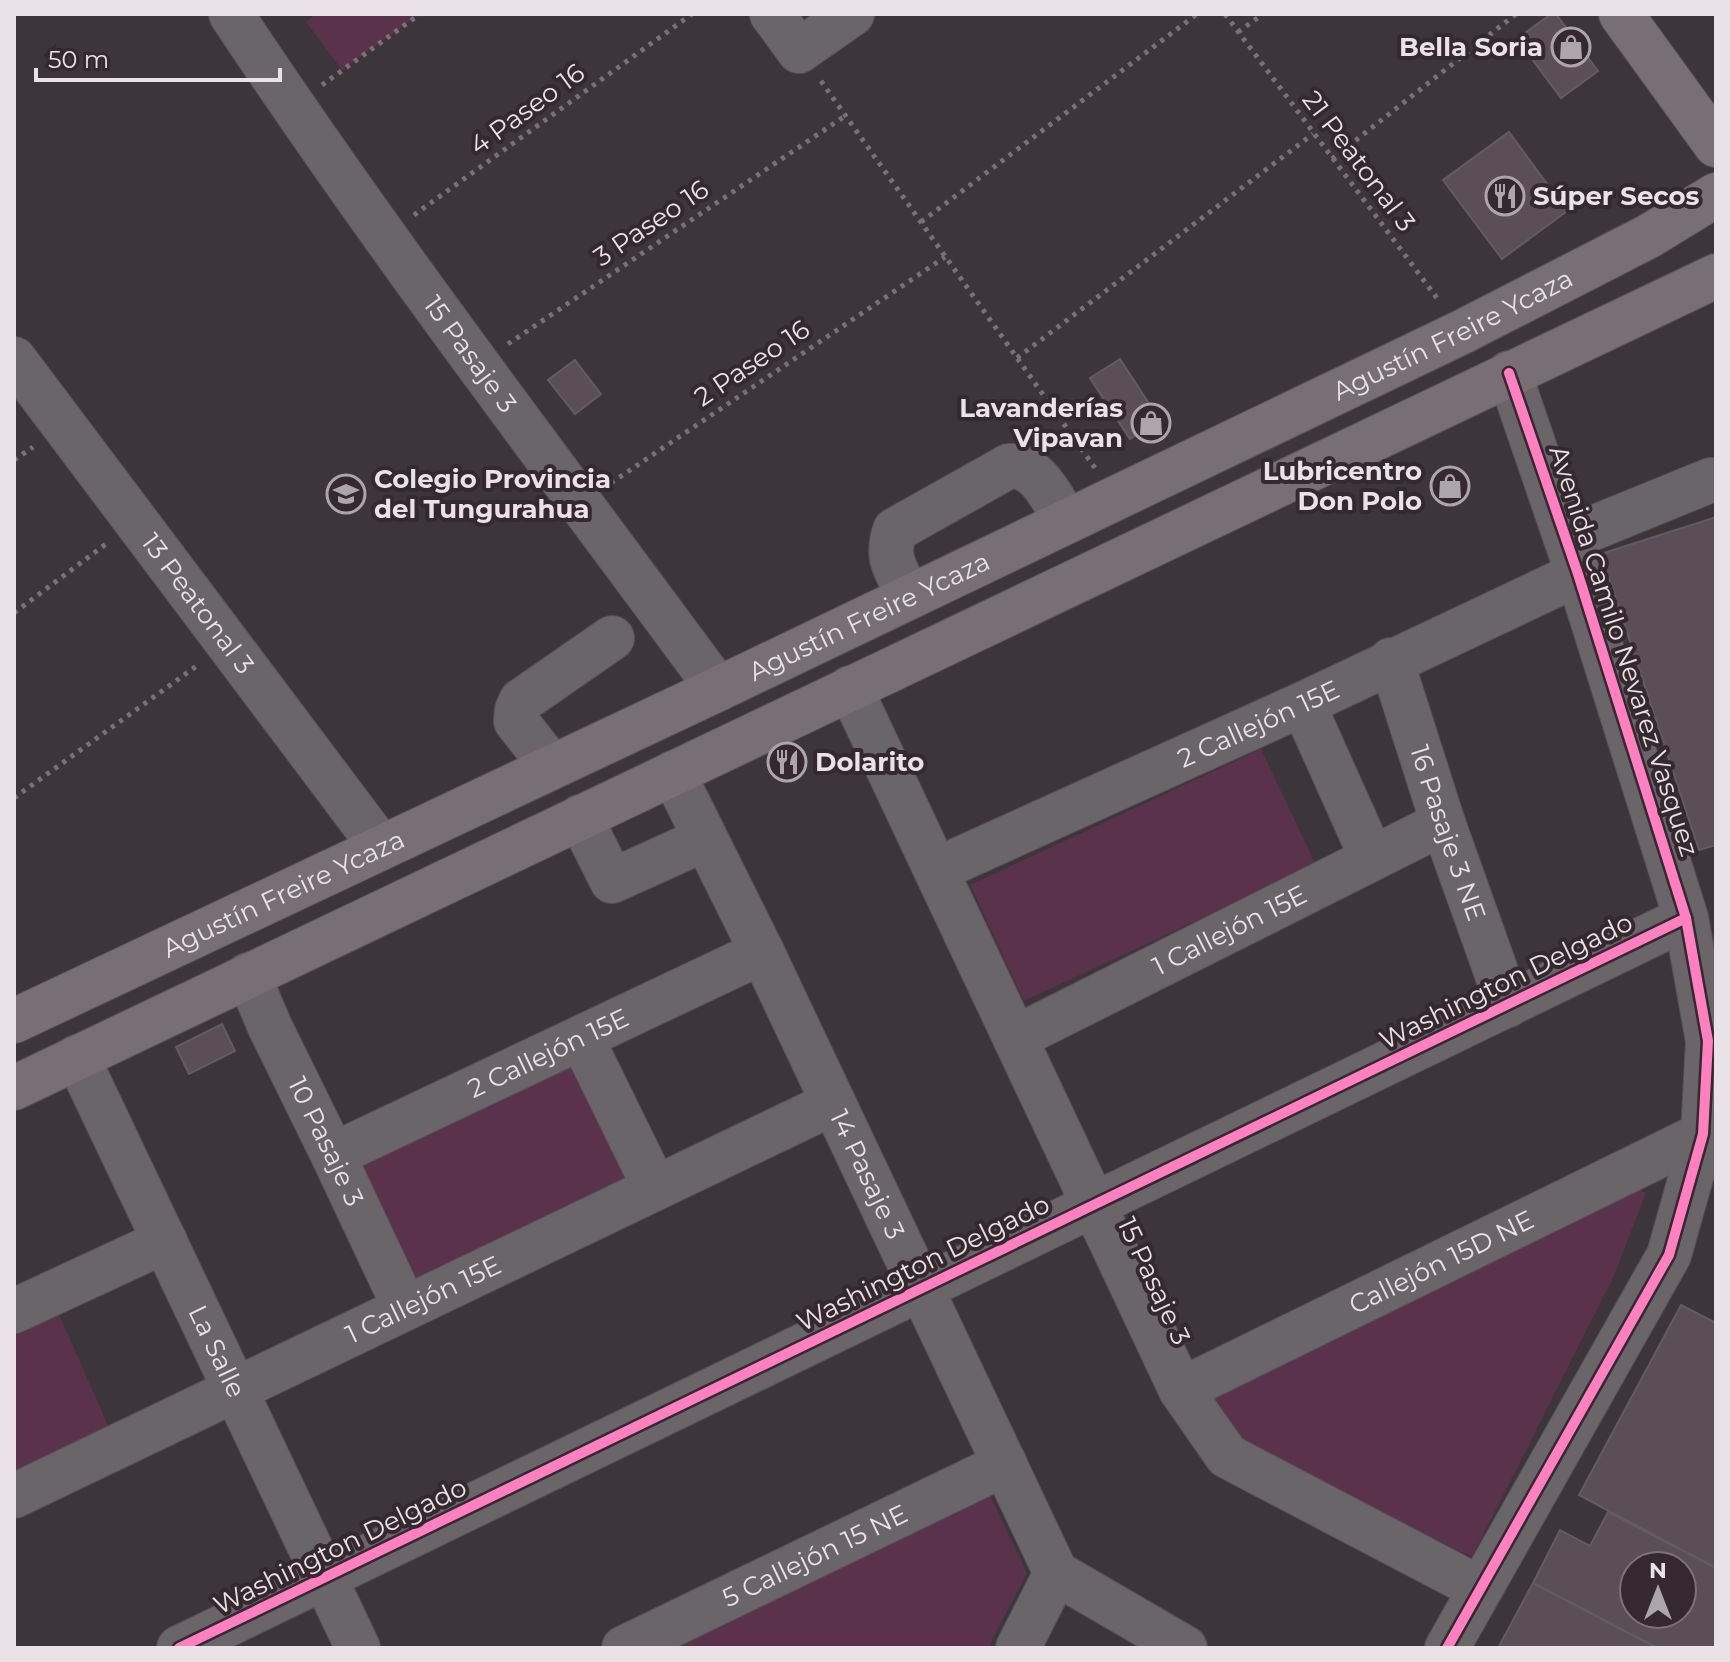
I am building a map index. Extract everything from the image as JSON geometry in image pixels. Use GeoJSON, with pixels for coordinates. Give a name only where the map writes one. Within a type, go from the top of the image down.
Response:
{"type":"FeatureCollection","features":[{"type":"Feature","properties":{"kind":"main road"},"geometry":{"type":"LineString","coordinates":[[1621,14],[1716,145]]}},
{"type":"Feature","properties":{"kind":"main road","name":"Agustín Freire Ycaza"},"geometry":{"type":"LineString","coordinates":[[14,1021],[718,689],[1462,332],[1649,236],[1716,195]]}},
{"type":"Feature","properties":{"kind":"main road"},"geometry":{"type":"LineString","coordinates":[[14,1088],[1716,276]]}},
{"type":"Feature","properties":{"kind":"street","name":"15 Pasaje 3"},"geometry":{"type":"LineString","coordinates":[[231,14],[292,107],[385,236],[718,689]]}},
{"type":"Feature","properties":{"kind":"street"},"geometry":{"type":"LineString","coordinates":[[772,14],[799,51],[852,14]]}},
{"type":"Feature","properties":{"kind":"street","name":"13 Peatonal 3"},"geometry":{"type":"LineString","coordinates":[[14,359],[381,847]]}},
{"type":"Feature","properties":{"kind":"street","name":"Avenida Camilo Nevarez Vasquez"},"geometry":{"type":"LineString","coordinates":[[1447,1648],[1669,1255],[1703,1134],[1708,1041],[1686,918],[1572,557],[1509,373]]}},
{"type":"Feature","properties":{"kind":"street"},"geometry":{"type":"LineString","coordinates":[[909,596],[890,557],[895,530],[1009,466],[1024,467],[1033,472],[1066,520]]}},
{"type":"Feature","properties":{"kind":"street","name":"2 Callejón 15E"},"geometry":{"type":"LineString","coordinates":[[936,870],[1303,704],[1391,660],[1711,480]]}},
{"type":"Feature","properties":{"kind":"street"},"geometry":{"type":"LineString","coordinates":[[552,767],[516,721],[521,701],[612,638]]}},
{"type":"Feature","properties":{"kind":"street","name":"16 Pasaje 3 NE"},"geometry":{"type":"LineString","coordinates":[[1391,660],[1443,823],[1508,1005]]}},
{"type":"Feature","properties":{"kind":"street","name":"15 Pasaje 3"},"geometry":{"type":"LineString","coordinates":[[850,688],[1181,1390],[1227,1456],[1479,1588]]}},
{"type":"Feature","properties":{"kind":"street"},"geometry":{"type":"LineString","coordinates":[[1303,704],[1372,858]]}},
{"type":"Feature","properties":{"kind":"street","name":"14 Pasaje 3"},"geometry":{"type":"LineString","coordinates":[[673,773],[762,952],[1056,1573]]}},
{"type":"Feature","properties":{"kind":"street"},"geometry":{"type":"LineString","coordinates":[[580,817],[612,881],[705,839]]}},
{"type":"Feature","properties":{"kind":"street","name":"1 Callejón 15E"},"geometry":{"type":"LineString","coordinates":[[1015,1038],[1443,823]]}},
{"type":"Feature","properties":{"kind":"street","name":"Washington Delgado"},"geometry":{"type":"LineString","coordinates":[[179,1648],[1686,918]]}},
{"type":"Feature","properties":{"kind":"street","name":"2 Callejón 15E"},"geometry":{"type":"LineString","coordinates":[[333,1155],[762,952]]}},
{"type":"Feature","properties":{"kind":"street","name":"10 Pasaje 3"},"geometry":{"type":"LineString","coordinates":[[248,975],[405,1308]]}},
{"type":"Feature","properties":{"kind":"street"},"geometry":{"type":"LineString","coordinates":[[582,1039],[655,1188]]}},
{"type":"Feature","properties":{"kind":"street","name":"La Salle"},"geometry":{"type":"LineString","coordinates":[[77,1057],[358,1648]]}},
{"type":"Feature","properties":{"kind":"street","name":"1 Callejón 15E"},"geometry":{"type":"LineString","coordinates":[[14,1496],[833,1103]]}},
{"type":"Feature","properties":{"kind":"street","name":"Callejón 15D NE"},"geometry":{"type":"LineString","coordinates":[[1181,1390],[1703,1134]]}},
{"type":"Feature","properties":{"kind":"street"},"geometry":{"type":"LineString","coordinates":[[14,1311],[165,1241]]}},
{"type":"Feature","properties":{"kind":"street","name":"5 Callejón 15 NE"},"geometry":{"type":"LineString","coordinates":[[624,1648],[1005,1464]]}},
{"type":"Feature","properties":{"kind":"street"},"geometry":{"type":"LineString","coordinates":[[1018,1648],[1056,1573],[1185,1648]]}},
{"type":"Feature","properties":{"kind":"path"},"geometry":{"type":"LineString","coordinates":[[292,107],[420,14]]}},
{"type":"Feature","properties":{"kind":"path"},"geometry":{"type":"LineString","coordinates":[[921,222],[1197,14]]}},
{"type":"Feature","properties":{"kind":"path"},"geometry":{"type":"LineString","coordinates":[[1238,32],[1263,14]]}},
{"type":"Feature","properties":{"kind":"path"},"geometry":{"type":"LineString","coordinates":[[1332,159],[1516,14]]}},
{"type":"Feature","properties":{"kind":"path"},"geometry":{"type":"LineString","coordinates":[[799,51],[1115,497]]}},
{"type":"Feature","properties":{"kind":"path"},"geometry":{"type":"LineString","coordinates":[[1017,358],[1313,134]]}},
{"type":"Feature","properties":{"kind":"path"},"geometry":{"type":"LineString","coordinates":[[14,613],[138,521]]}},
{"type":"Feature","properties":{"kind":"path"},"geometry":{"type":"LineString","coordinates":[[14,798],[228,643]]}},
{"type":"Feature","properties":{"kind":"shaded area"},"geometry":{"type":"Polygon","coordinates":[[[316,14],[420,14],[342,70],[306,22],[316,14]]]}},
{"type":"Feature","properties":{"kind":"shaded area"},"geometry":{"type":"Polygon","coordinates":[[[1261,749],[1316,865],[1024,1001],[970,885],[1261,749]]]}},
{"type":"Feature","properties":{"kind":"shaded area"},"geometry":{"type":"Polygon","coordinates":[[[576,1061],[634,1178],[416,1284],[358,1167],[576,1061]]]}},
{"type":"Feature","properties":{"kind":"shaded area"},"geometry":{"type":"Polygon","coordinates":[[[1634,1187],[1646,1193],[1613,1278],[1472,1557],[1249,1450],[1213,1395],[1634,1187]]]}},
{"type":"Feature","properties":{"kind":"shaded area"},"geometry":{"type":"Polygon","coordinates":[[[59,1314],[110,1430],[14,1474],[14,1334],[59,1314]]]}},
{"type":"Feature","properties":{"kind":"shaded area"},"geometry":{"type":"Polygon","coordinates":[[[988,1491],[1027,1573],[988,1648],[665,1648],[988,1491]]]}},
{"type":"Feature","properties":{"kind":"building"},"geometry":{"type":"Polygon","coordinates":[[[1551,14],[1556,14],[1598,71],[1561,98],[1517,39],[1551,14]]]}},
{"type":"Feature","properties":{"kind":"building","name":"Súper Secos"},"geometry":{"type":"Polygon","coordinates":[[[1509,132],[1567,211],[1502,259],[1443,180],[1509,132]]]}},
{"type":"Feature","properties":{"kind":"building"},"geometry":{"type":"Polygon","coordinates":[[[1120,359],[1159,419],[1130,439],[1090,378],[1120,359]]]}},
{"type":"Feature","properties":{"kind":"building"},"geometry":{"type":"Polygon","coordinates":[[[575,360],[601,394],[575,414],[548,380],[575,360]]]}},
{"type":"Feature","properties":{"kind":"building"},"geometry":{"type":"Polygon","coordinates":[[[1716,517],[1716,845],[1699,850],[1601,554],[1716,517]]]}},
{"type":"Feature","properties":{"kind":"building"},"geometry":{"type":"Polygon","coordinates":[[[222,1024],[235,1051],[189,1074],[176,1047],[222,1024]]]}},
{"type":"Feature","properties":{"kind":"building"},"geometry":{"type":"Polygon","coordinates":[[[1681,1305],[1716,1323],[1716,1568],[1698,1558],[1698,1550],[1682,1550],[1579,1495],[1681,1305]]]}},
{"type":"Feature","properties":{"kind":"building"},"geometry":{"type":"Polygon","coordinates":[[[1608,1512],[1681,1550],[1618,1550],[1618,1628],[1533,1583],[1560,1530],[1590,1546],[1608,1512]]]}},
{"type":"Feature","properties":{"kind":"building"},"geometry":{"type":"Polygon","coordinates":[[[1698,1559],[1716,1568],[1716,1648],[1657,1648],[1623,1630],[1698,1630],[1698,1559]]]}},
{"type":"Feature","properties":{"kind":"building"},"geometry":{"type":"Polygon","coordinates":[[[1533,1583],[1657,1648],[1498,1648],[1533,1583]]]}},
{"type":"Feature","properties":{"kind":"cycle path"},"geometry":{"type":"LineString","coordinates":[[1447,1648],[1669,1255],[1703,1134],[1708,1041],[1686,918],[1578,574],[1509,373]]}},
{"type":"Feature","properties":{"kind":"cycle path"},"geometry":{"type":"LineString","coordinates":[[179,1648],[1686,918]]}},
{"type":"Feature","properties":{"kind":"place","name":"Bella Soria"},"geometry":{"type":"Point","coordinates":[1571,47]}},
{"type":"Feature","properties":{"kind":"place","name":"Súper Secos"},"geometry":{"type":"Point","coordinates":[1505,196]}},
{"type":"Feature","properties":{"kind":"place","name":"Lavanderías Vipavan"},"geometry":{"type":"Point","coordinates":[1151,423]}},
{"type":"Feature","properties":{"kind":"place","name":"Lubricentro Don Polo"},"geometry":{"type":"Point","coordinates":[1450,486]}},
{"type":"Feature","properties":{"kind":"place","name":"Colegio Provincia del Tungurahua"},"geometry":{"type":"Point","coordinates":[346,494]}},
{"type":"Feature","properties":{"kind":"place","name":"Dolarito"},"geometry":{"type":"Point","coordinates":[787,762]}}]}
